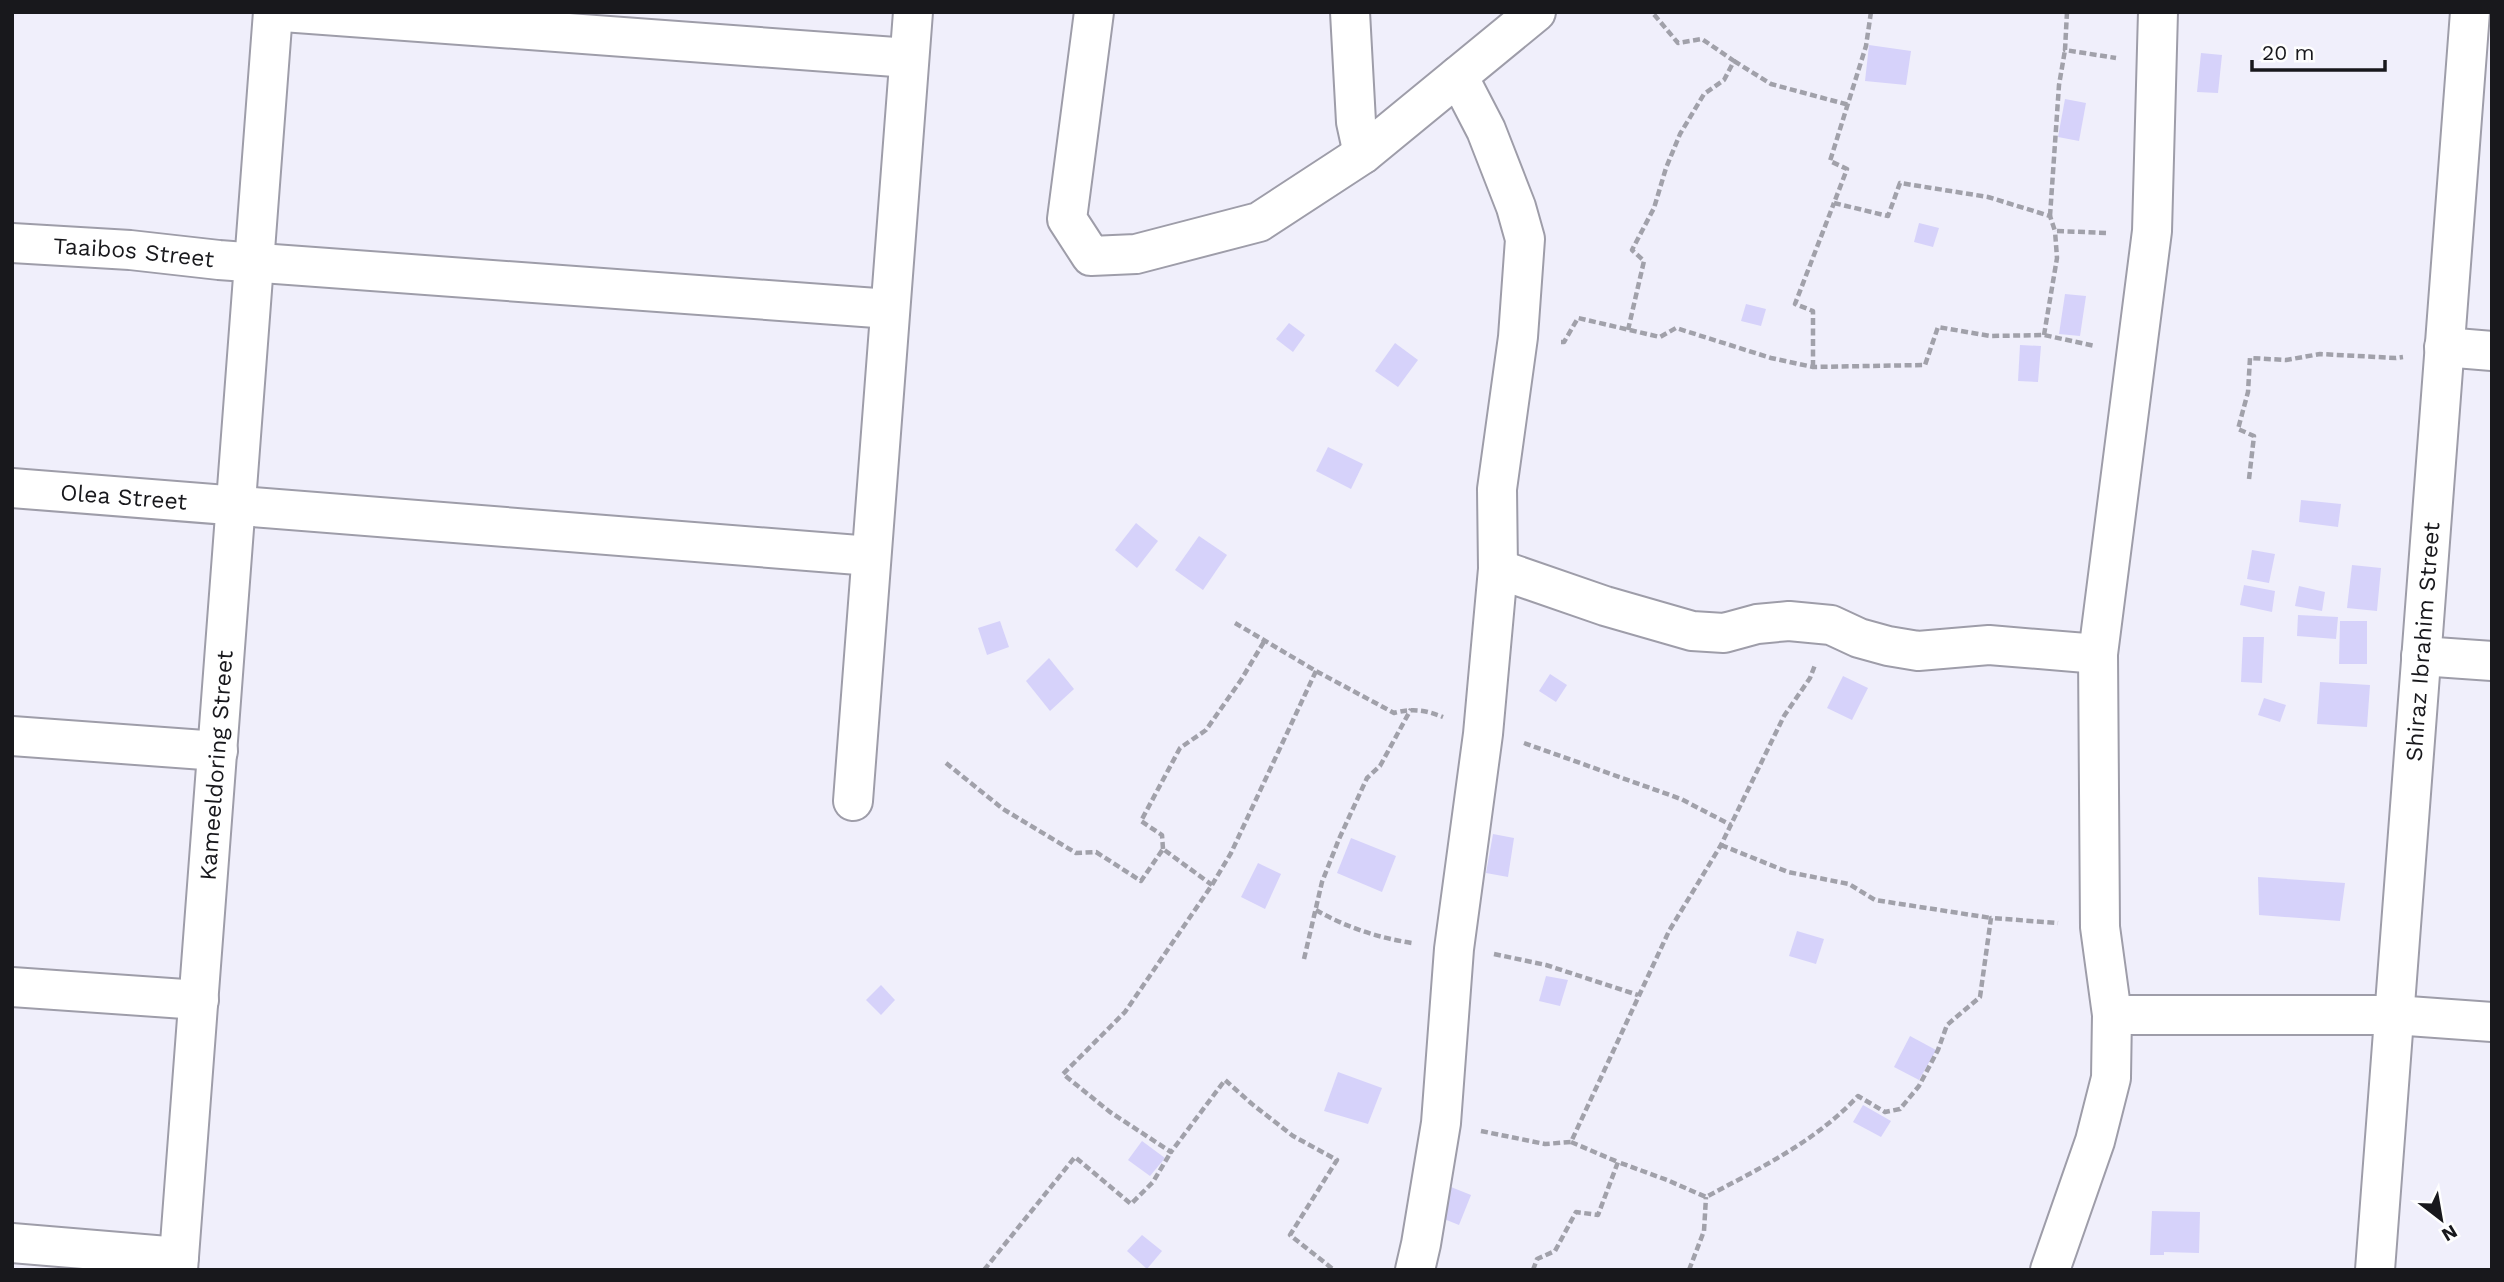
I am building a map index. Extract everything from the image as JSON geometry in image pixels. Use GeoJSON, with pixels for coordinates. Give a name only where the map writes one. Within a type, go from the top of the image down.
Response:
{"type":"FeatureCollection","features":[{"type":"Feature","properties":{"kind":"street","name":"Kameeldoring Street"},"geometry":{"type":"LineString","coordinates":[[178,1263],[273,12]]}},
{"type":"Feature","properties":{"kind":"street"},"geometry":{"type":"LineString","coordinates":[[284,12],[909,58]]}},
{"type":"Feature","properties":{"kind":"street"},"geometry":{"type":"LineString","coordinates":[[853,801],[913,12]]}},
{"type":"Feature","properties":{"kind":"street"},"geometry":{"type":"LineString","coordinates":[[1094,12],[1068,219],[1091,256],[1136,254],[1259,222],[1363,154],[1458,76],[1521,19]]}},
{"type":"Feature","properties":{"kind":"street"},"geometry":{"type":"LineString","coordinates":[[1350,12],[1356,122],[1363,154]]}},
{"type":"Feature","properties":{"kind":"street"},"geometry":{"type":"LineString","coordinates":[[2050,1270],[2095,1140],[2111,1079],[2112,1014],[2101,927],[2098,654],[2152,231],[2158,12]]}},
{"type":"Feature","properties":{"kind":"street","name":"Shiraz Ibrahim Street"},"geometry":{"type":"LineString","coordinates":[[2375,1270],[2470,12]]}},
{"type":"Feature","properties":{"kind":"street"},"geometry":{"type":"LineString","coordinates":[[1415,1270],[1441,1123],[1454,949],[1483,734],[1498,569],[1497,489],[1518,338],[1525,239],[1516,207],[1486,130],[1458,76]]}},
{"type":"Feature","properties":{"kind":"street","name":"Taaibos Street"},"geometry":{"type":"LineString","coordinates":[[12,243],[890,309]]}},
{"type":"Feature","properties":{"kind":"street"},"geometry":{"type":"LineString","coordinates":[[2444,347],[2492,351]]}},
{"type":"Feature","properties":{"kind":"street","name":"Olea Street"},"geometry":{"type":"LineString","coordinates":[[12,488],[871,556]]}},
{"type":"Feature","properties":{"kind":"street"},"geometry":{"type":"LineString","coordinates":[[1498,569],[1605,606],[1692,631],[1724,633],[1773,621],[1831,625],[1859,638],[1918,651],[1989,645],[2098,654]]}},
{"type":"Feature","properties":{"kind":"street"},"geometry":{"type":"LineString","coordinates":[[2421,656],[2492,661]]}},
{"type":"Feature","properties":{"kind":"street"},"geometry":{"type":"LineString","coordinates":[[12,736],[218,751]]}},
{"type":"Feature","properties":{"kind":"street"},"geometry":{"type":"LineString","coordinates":[[12,987],[199,1000]]}},
{"type":"Feature","properties":{"kind":"street"},"geometry":{"type":"LineString","coordinates":[[2112,1014],[2394,1015],[2492,1022]]}},
{"type":"Feature","properties":{"kind":"street"},"geometry":{"type":"LineString","coordinates":[[12,1243],[178,1263]]}},
{"type":"Feature","properties":{"kind":"path"},"geometry":{"type":"LineString","coordinates":[[1652,12],[1678,43],[1702,39],[1771,84],[1849,105]]}},
{"type":"Feature","properties":{"kind":"path"},"geometry":{"type":"LineString","coordinates":[[1813,368],[1813,311],[1795,304],[1847,169],[1830,161],[1866,46],[1871,12]]}},
{"type":"Feature","properties":{"kind":"path"},"geometry":{"type":"LineString","coordinates":[[2044,335],[2057,258],[2055,231],[2050,216],[2067,12]]}},
{"type":"Feature","properties":{"kind":"path"},"geometry":{"type":"LineString","coordinates":[[2065,50],[2158,64]]}},
{"type":"Feature","properties":{"kind":"path"},"geometry":{"type":"LineString","coordinates":[[1628,330],[1644,261],[1632,250],[1654,208],[1680,134],[1704,94],[1724,80],[1734,61]]}},
{"type":"Feature","properties":{"kind":"path"},"geometry":{"type":"LineString","coordinates":[[1834,202],[1888,216],[1900,183],[1988,197],[2050,216]]}},
{"type":"Feature","properties":{"kind":"path"},"geometry":{"type":"LineString","coordinates":[[2055,231],[2130,234],[2152,231]]}},
{"type":"Feature","properties":{"kind":"path"},"geometry":{"type":"LineString","coordinates":[[1518,338],[1564,342],[1578,318],[1660,337],[1676,328],[1771,358],[1813,368],[1925,365],[1938,327],[1990,335],[2044,335],[2138,355]]}},
{"type":"Feature","properties":{"kind":"path"},"geometry":{"type":"LineString","coordinates":[[2249,479],[2253,436],[2238,429],[2248,392],[2250,358],[2290,360],[2320,354],[2396,358],[2444,347]]}},
{"type":"Feature","properties":{"kind":"path"},"geometry":{"type":"LineString","coordinates":[[1235,623],[1394,713],[1412,709],[1426,710],[1483,734],[1509,738],[1681,799],[1731,825]]}},
{"type":"Feature","properties":{"kind":"path"},"geometry":{"type":"LineString","coordinates":[[1571,1142],[1669,931],[1721,845],[1784,716],[1810,678],[1831,625]]}},
{"type":"Feature","properties":{"kind":"path"},"geometry":{"type":"LineString","coordinates":[[946,763],[1003,808],[1076,853],[1096,852],[1141,881],[1163,849],[1162,835],[1141,821],[1180,748],[1206,730],[1265,640]]}},
{"type":"Feature","properties":{"kind":"path"},"geometry":{"type":"LineString","coordinates":[[1171,1152],[1110,1112],[1063,1074],[1125,1012],[1212,886],[1231,853],[1316,671]]}},
{"type":"Feature","properties":{"kind":"path"},"geometry":{"type":"LineString","coordinates":[[1304,959],[1322,881],[1367,778],[1380,766],[1412,709]]}},
{"type":"Feature","properties":{"kind":"path"},"geometry":{"type":"LineString","coordinates":[[1721,845],[1788,872],[1849,884],[1875,900],[1991,918],[2101,927]]}},
{"type":"Feature","properties":{"kind":"path"},"geometry":{"type":"LineString","coordinates":[[1163,849],[1212,886]]}},
{"type":"Feature","properties":{"kind":"path"},"geometry":{"type":"LineString","coordinates":[[1316,910],[1329,918],[1385,938],[1489,953],[1546,965],[1638,995]]}},
{"type":"Feature","properties":{"kind":"path"},"geometry":{"type":"LineString","coordinates":[[1706,1198],[1811,1138],[1838,1117],[1858,1096],[1885,1112],[1900,1109],[1919,1086],[1938,1050],[1947,1025],[1980,997],[1991,918]]}},
{"type":"Feature","properties":{"kind":"path"},"geometry":{"type":"LineString","coordinates":[[984,1270],[1075,1157],[1131,1204],[1153,1182],[1171,1152],[1225,1080],[1293,1136],[1337,1160],[1290,1236],[1334,1270]]}},
{"type":"Feature","properties":{"kind":"path"},"geometry":{"type":"LineString","coordinates":[[1441,1123],[1545,1144],[1571,1142],[1706,1198]]}},
{"type":"Feature","properties":{"kind":"path"},"geometry":{"type":"LineString","coordinates":[[1533,1270],[1536,1259],[1555,1251],[1576,1212],[1598,1215],[1618,1163]]}},
{"type":"Feature","properties":{"kind":"path"},"geometry":{"type":"LineString","coordinates":[[1689,1270],[1704,1231],[1706,1198]]}},
{"type":"Feature","properties":{"kind":"building"},"geometry":{"type":"Polygon","coordinates":[[[1869,45],[1911,51],[1906,85],[1865,81],[1869,45]]]}},
{"type":"Feature","properties":{"kind":"building"},"geometry":{"type":"Polygon","coordinates":[[[2201,53],[2222,55],[2218,93],[2197,92],[2201,53]]]}},
{"type":"Feature","properties":{"kind":"building"},"geometry":{"type":"Polygon","coordinates":[[[2065,99],[2086,103],[2079,141],[2058,137],[2065,99]]]}},
{"type":"Feature","properties":{"kind":"building"},"geometry":{"type":"Polygon","coordinates":[[[1919,223],[1939,228],[1933,247],[1914,242],[1919,223]]]}},
{"type":"Feature","properties":{"kind":"building"},"geometry":{"type":"Polygon","coordinates":[[[2065,294],[2086,296],[2080,336],[2059,334],[2065,294]]]}},
{"type":"Feature","properties":{"kind":"building"},"geometry":{"type":"Polygon","coordinates":[[[1746,304],[1766,309],[1761,326],[1741,321],[1746,304]]]}},
{"type":"Feature","properties":{"kind":"building"},"geometry":{"type":"Polygon","coordinates":[[[1289,323],[1305,335],[1293,352],[1276,339],[1289,323]]]}},
{"type":"Feature","properties":{"kind":"building"},"geometry":{"type":"Polygon","coordinates":[[[1395,343],[1418,360],[1398,387],[1375,371],[1395,343]]]}},
{"type":"Feature","properties":{"kind":"building"},"geometry":{"type":"Polygon","coordinates":[[[2020,345],[2041,346],[2038,382],[2018,381],[2020,345]]]}},
{"type":"Feature","properties":{"kind":"building"},"geometry":{"type":"Polygon","coordinates":[[[1328,447],[1363,464],[1351,489],[1316,471],[1328,447]]]}},
{"type":"Feature","properties":{"kind":"building"},"geometry":{"type":"Polygon","coordinates":[[[2301,500],[2341,504],[2338,527],[2299,522],[2301,500]]]}},
{"type":"Feature","properties":{"kind":"building"},"geometry":{"type":"Polygon","coordinates":[[[1136,523],[1158,541],[1137,568],[1115,550],[1136,523]]]}},
{"type":"Feature","properties":{"kind":"building"},"geometry":{"type":"Polygon","coordinates":[[[1199,536],[1227,555],[1203,590],[1175,570],[1199,536]]]}},
{"type":"Feature","properties":{"kind":"building"},"geometry":{"type":"Polygon","coordinates":[[[2252,550],[2275,554],[2269,583],[2247,579],[2252,550]]]}},
{"type":"Feature","properties":{"kind":"building"},"geometry":{"type":"Polygon","coordinates":[[[2352,565],[2381,568],[2377,611],[2347,608],[2352,565]]]}},
{"type":"Feature","properties":{"kind":"building"},"geometry":{"type":"Polygon","coordinates":[[[2244,585],[2275,591],[2272,612],[2240,605],[2244,585]]]}},
{"type":"Feature","properties":{"kind":"building"},"geometry":{"type":"Polygon","coordinates":[[[2299,586],[2325,592],[2322,611],[2295,606],[2299,586]]]}},
{"type":"Feature","properties":{"kind":"building"},"geometry":{"type":"Polygon","coordinates":[[[2298,615],[2338,617],[2336,639],[2297,636],[2298,615]]]}},
{"type":"Feature","properties":{"kind":"building"},"geometry":{"type":"Polygon","coordinates":[[[1000,621],[1009,647],[987,655],[978,628],[1000,621]]]}},
{"type":"Feature","properties":{"kind":"building"},"geometry":{"type":"Polygon","coordinates":[[[2340,621],[2367,621],[2367,664],[2339,664],[2340,621]]]}},
{"type":"Feature","properties":{"kind":"building"},"geometry":{"type":"Polygon","coordinates":[[[2243,637],[2264,637],[2262,683],[2241,682],[2243,637]]]}},
{"type":"Feature","properties":{"kind":"building"},"geometry":{"type":"Polygon","coordinates":[[[1049,658],[1074,689],[1050,711],[1026,681],[1049,658]]]}},
{"type":"Feature","properties":{"kind":"building"},"geometry":{"type":"Polygon","coordinates":[[[1550,674],[1567,685],[1556,702],[1539,691],[1550,674]]]}},
{"type":"Feature","properties":{"kind":"building"},"geometry":{"type":"Polygon","coordinates":[[[1843,676],[1868,688],[1852,720],[1827,708],[1843,676]]]}},
{"type":"Feature","properties":{"kind":"building"},"geometry":{"type":"Polygon","coordinates":[[[2320,682],[2370,685],[2367,727],[2317,724],[2320,682]]]}},
{"type":"Feature","properties":{"kind":"building"},"geometry":{"type":"Polygon","coordinates":[[[2264,698],[2286,705],[2280,722],[2258,715],[2264,698]]]}},
{"type":"Feature","properties":{"kind":"building"},"geometry":{"type":"Polygon","coordinates":[[[1493,834],[1514,838],[1508,877],[1486,873],[1493,834]]]}},
{"type":"Feature","properties":{"kind":"building"},"geometry":{"type":"Polygon","coordinates":[[[1351,838],[1396,856],[1382,892],[1337,873],[1351,838]]]}},
{"type":"Feature","properties":{"kind":"building"},"geometry":{"type":"Polygon","coordinates":[[[1258,863],[1281,874],[1265,909],[1241,897],[1258,863]]]}},
{"type":"Feature","properties":{"kind":"building"},"geometry":{"type":"Polygon","coordinates":[[[2258,877],[2345,883],[2340,921],[2259,915],[2258,877]]]}},
{"type":"Feature","properties":{"kind":"building"},"geometry":{"type":"Polygon","coordinates":[[[1797,931],[1824,939],[1816,964],[1789,956],[1797,931]]]}},
{"type":"Feature","properties":{"kind":"building"},"geometry":{"type":"Polygon","coordinates":[[[1546,976],[1568,980],[1560,1006],[1539,1001],[1546,976]]]}},
{"type":"Feature","properties":{"kind":"building"},"geometry":{"type":"Polygon","coordinates":[[[881,985],[895,1000],[881,1015],[866,1000],[881,985]]]}},
{"type":"Feature","properties":{"kind":"building"},"geometry":{"type":"Polygon","coordinates":[[[1910,1036],[1936,1050],[1919,1080],[1894,1067],[1910,1036]]]}},
{"type":"Feature","properties":{"kind":"building"},"geometry":{"type":"Polygon","coordinates":[[[1338,1072],[1382,1088],[1368,1124],[1324,1111],[1338,1072]]]}},
{"type":"Feature","properties":{"kind":"building"},"geometry":{"type":"Polygon","coordinates":[[[1863,1105],[1891,1121],[1881,1137],[1853,1122],[1863,1105]]]}},
{"type":"Feature","properties":{"kind":"building"},"geometry":{"type":"Polygon","coordinates":[[[1142,1141],[1165,1158],[1150,1176],[1128,1160],[1142,1141]]]}},
{"type":"Feature","properties":{"kind":"building"},"geometry":{"type":"Polygon","coordinates":[[[1451,1187],[1471,1195],[1459,1225],[1439,1217],[1451,1187]]]}},
{"type":"Feature","properties":{"kind":"building"},"geometry":{"type":"Polygon","coordinates":[[[2152,1211],[2200,1212],[2199,1253],[2164,1252],[2164,1255],[2150,1255],[2152,1211]]]}},
{"type":"Feature","properties":{"kind":"building"},"geometry":{"type":"Polygon","coordinates":[[[1142,1235],[1162,1251],[1147,1269],[1127,1251],[1142,1235]]]}}]}
